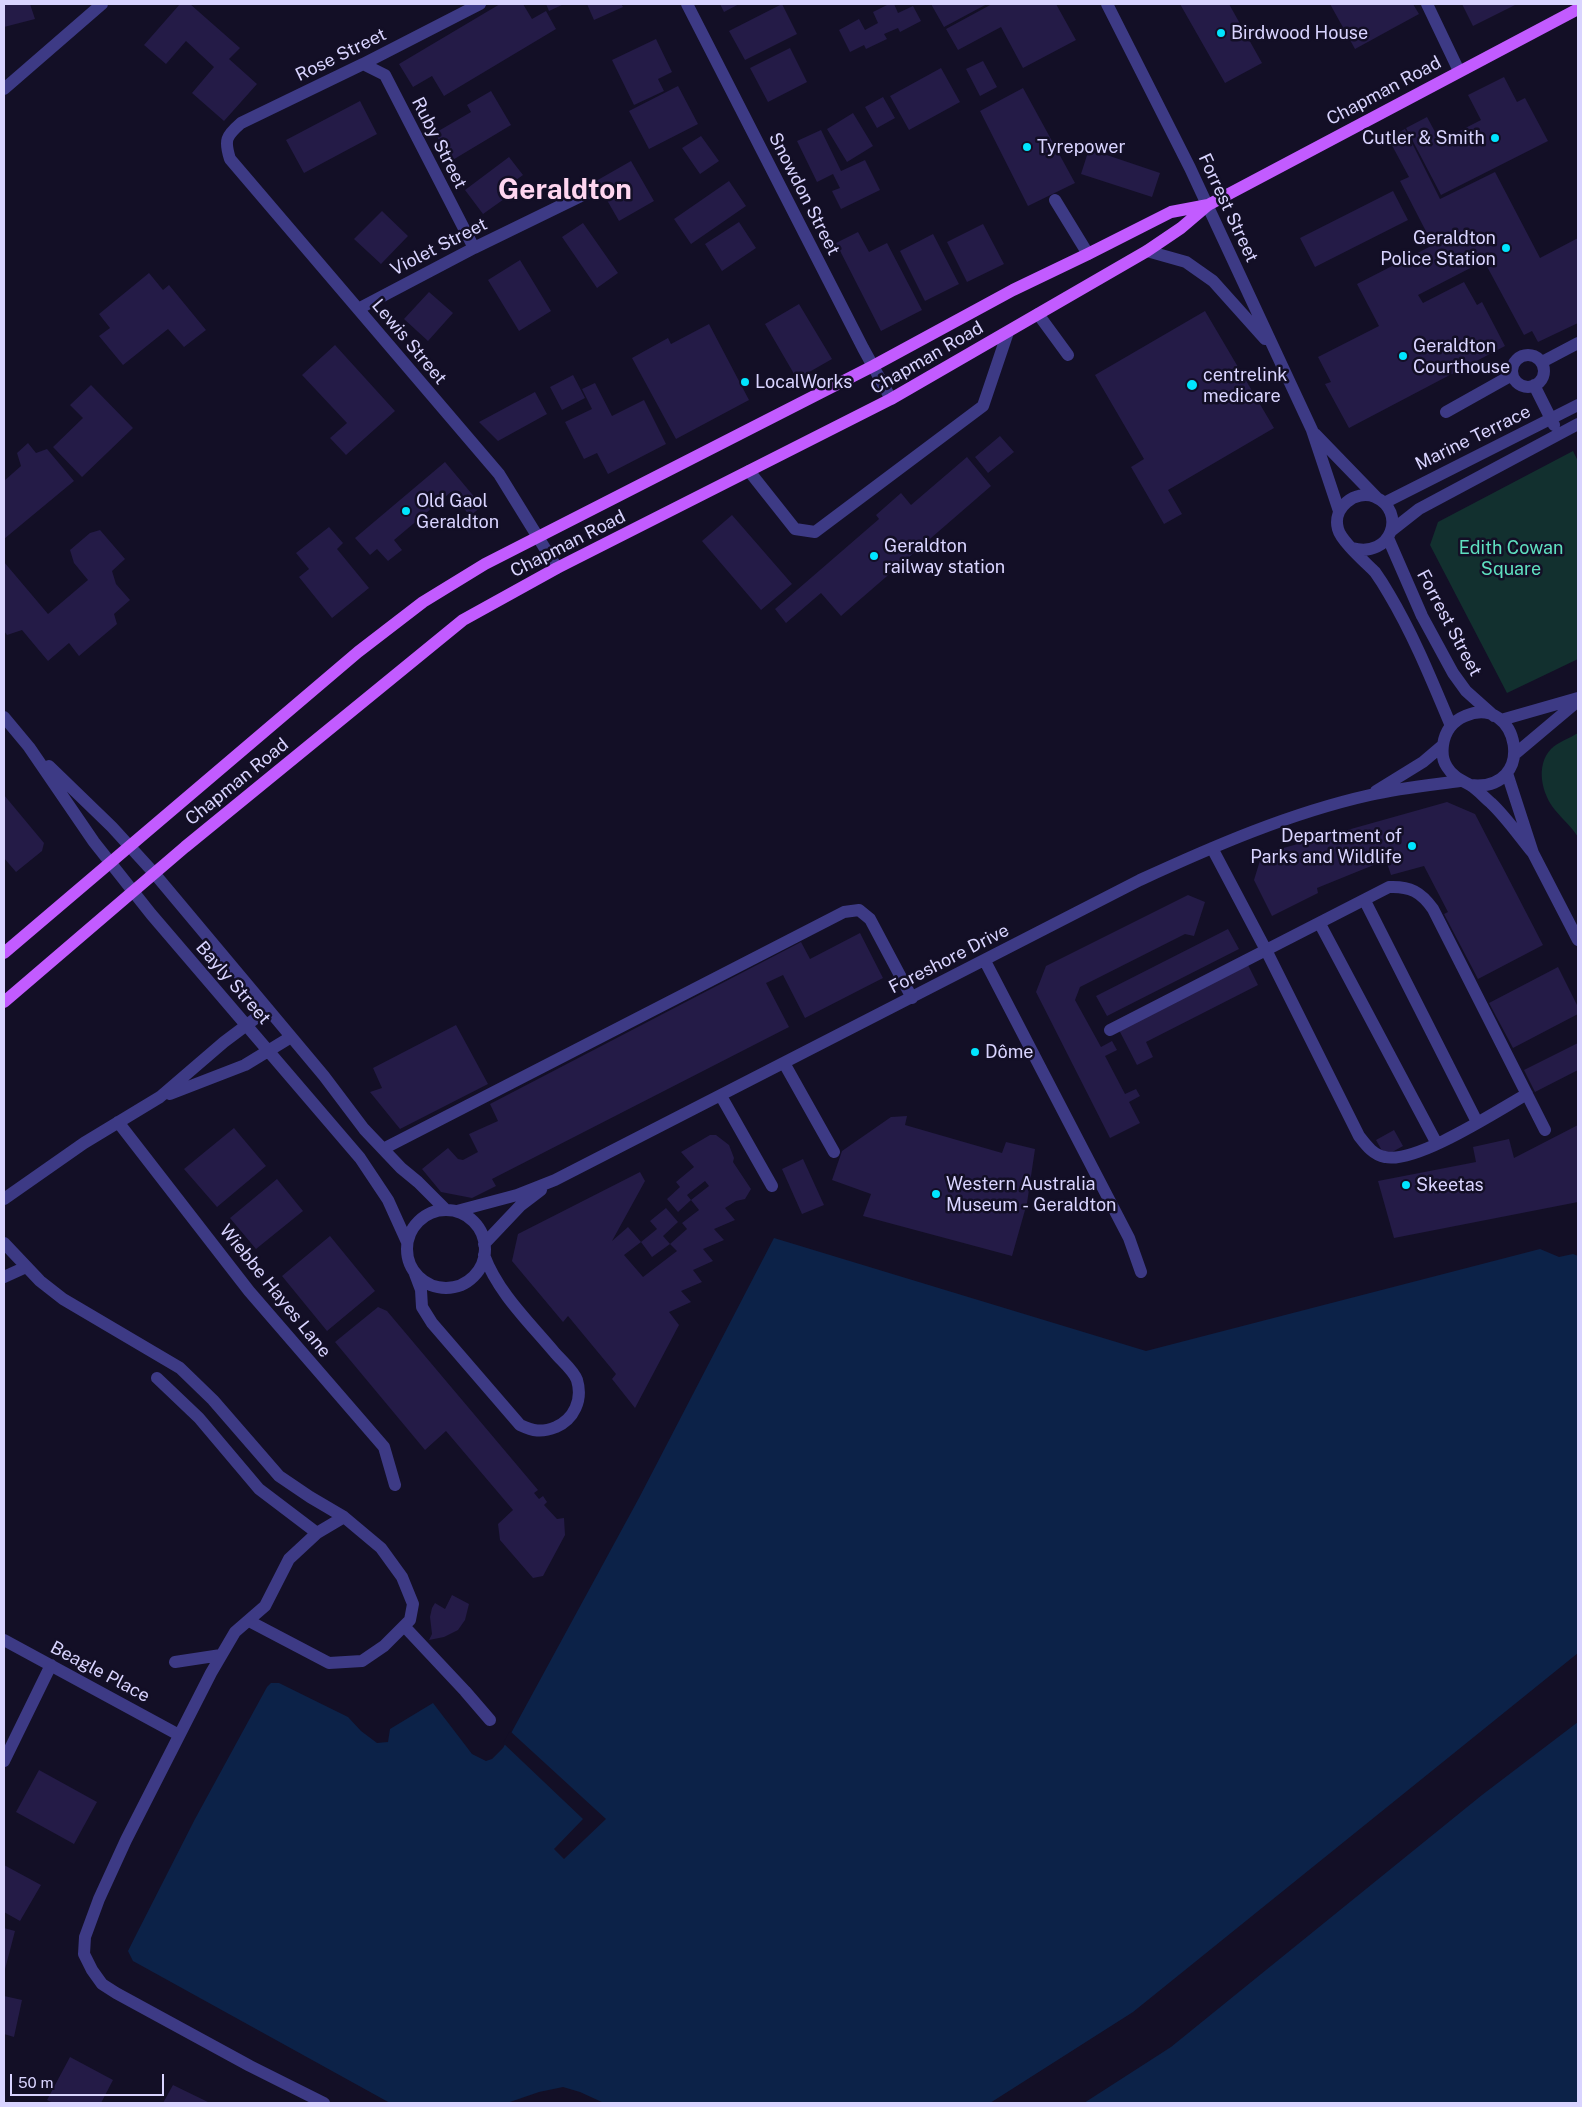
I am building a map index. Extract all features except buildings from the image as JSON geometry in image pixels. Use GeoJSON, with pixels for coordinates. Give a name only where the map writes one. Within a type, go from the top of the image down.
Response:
{"type":"FeatureCollection","features":[{"type":"Feature","properties":{"kind":"main road","name":"Chapman Road"},"geometry":{"type":"LineString","coordinates":[[4,1002],[133,890],[463,620],[557,568],[891,399],[1148,251],[1182,228],[1208,205],[1459,71],[1578,10]]}},
{"type":"Feature","properties":{"kind":"main road","name":"Chapman Road"},"geometry":{"type":"LineString","coordinates":[[4,953],[358,652],[423,602],[485,564],[873,366],[1013,290],[1171,212],[1208,205]]}},
{"type":"Feature","properties":{"kind":"street"},"geometry":{"type":"LineString","coordinates":[[4,89],[102,4]]}},
{"type":"Feature","properties":{"kind":"street","name":"Rose Street"},"geometry":{"type":"LineString","coordinates":[[226,144],[229,133],[241,123],[363,64],[480,4]]}},
{"type":"Feature","properties":{"kind":"street","name":"Snowdon Street"},"geometry":{"type":"LineString","coordinates":[[687,4],[891,399]]}},
{"type":"Feature","properties":{"kind":"street","name":"Forrest Street"},"geometry":{"type":"LineString","coordinates":[[1107,4],[1208,205],[1312,430],[1339,511]]}},
{"type":"Feature","properties":{"kind":"street"},"geometry":{"type":"LineString","coordinates":[[1427,4],[1459,71]]}},
{"type":"Feature","properties":{"kind":"street","name":"Ruby Street"},"geometry":{"type":"LineString","coordinates":[[363,64],[385,75],[474,248]]}},
{"type":"Feature","properties":{"kind":"street","name":"Lewis Street"},"geometry":{"type":"LineString","coordinates":[[226,144],[230,159],[499,474],[557,568]]}},
{"type":"Feature","properties":{"kind":"street","name":"Violet Street"},"geometry":{"type":"LineString","coordinates":[[358,309],[474,248],[591,190]]}},
{"type":"Feature","properties":{"kind":"street"},"geometry":{"type":"LineString","coordinates":[[1055,200],[1088,254]]}},
{"type":"Feature","properties":{"kind":"street"},"geometry":{"type":"LineString","coordinates":[[1148,251],[1186,262],[1213,281],[1275,350]]}},
{"type":"Feature","properties":{"kind":"street"},"geometry":{"type":"LineString","coordinates":[[1038,314],[1068,354]]}},
{"type":"Feature","properties":{"kind":"street"},"geometry":{"type":"LineString","coordinates":[[749,472],[795,529],[815,532],[983,406],[1008,332]]}},
{"type":"Feature","properties":{"kind":"street"},"geometry":{"type":"LineString","coordinates":[[1542,362],[1578,343]]}},
{"type":"Feature","properties":{"kind":"street"},"geometry":{"type":"LineString","coordinates":[[1531,355],[1542,362],[1543,376],[1534,385],[1521,385],[1512,375],[1512,369],[1518,358],[1531,355]]}},
{"type":"Feature","properties":{"kind":"street"},"geometry":{"type":"LineString","coordinates":[[1446,412],[1512,375]]}},
{"type":"Feature","properties":{"kind":"street"},"geometry":{"type":"LineString","coordinates":[[1534,385],[1558,434]]}},
{"type":"Feature","properties":{"kind":"street","name":"Marine Terrace"},"geometry":{"type":"LineString","coordinates":[[1380,500],[1578,405]]}},
{"type":"Feature","properties":{"kind":"street","name":"Marine Terrace"},"geometry":{"type":"LineString","coordinates":[[1389,534],[1419,509],[1578,424]]}},
{"type":"Feature","properties":{"kind":"street","name":"Forrest Street"},"geometry":{"type":"LineString","coordinates":[[1312,430],[1380,500]]}},
{"type":"Feature","properties":{"kind":"street"},"geometry":{"type":"LineString","coordinates":[[1352,548],[1369,550],[1377,547],[1389,534],[1392,516],[1380,500],[1359,496],[1351,499],[1339,511],[1337,528],[1346,543],[1377,574],[1390,595],[1417,648],[1451,726]]}},
{"type":"Feature","properties":{"kind":"street","name":"Forrest Street"},"geometry":{"type":"LineString","coordinates":[[1389,534],[1422,616],[1453,672],[1466,691],[1497,718]]}},
{"type":"Feature","properties":{"kind":"street"},"geometry":{"type":"LineString","coordinates":[[1533,853],[1493,804],[1446,766],[1443,756],[1445,735],[1459,719],[1469,714],[1477,713],[1497,718],[1578,700]]}},
{"type":"Feature","properties":{"kind":"street"},"geometry":{"type":"LineString","coordinates":[[1515,754],[1578,700]]}},
{"type":"Feature","properties":{"kind":"street","name":"Bayly Street"},"geometry":{"type":"LineString","coordinates":[[4,717],[29,747],[110,862],[156,920],[360,1158],[388,1200],[407,1242]]}},
{"type":"Feature","properties":{"kind":"street"},"geometry":{"type":"LineString","coordinates":[[1465,783],[1480,786],[1490,784],[1499,780],[1507,773],[1512,764],[1515,754],[1515,743],[1512,733],[1497,718]]}},
{"type":"Feature","properties":{"kind":"street","name":"Foreshore Drive"},"geometry":{"type":"LineString","coordinates":[[1369,795],[1423,762],[1443,745]]}},
{"type":"Feature","properties":{"kind":"street","name":"Bayly Street"},"geometry":{"type":"LineString","coordinates":[[29,747],[112,827],[154,873],[292,1037],[364,1129],[382,1149],[401,1168],[452,1210]]}},
{"type":"Feature","properties":{"kind":"street"},"geometry":{"type":"LineString","coordinates":[[1507,773],[1533,853],[1578,940]]}},
{"type":"Feature","properties":{"kind":"street","name":"Foreshore Drive"},"geometry":{"type":"LineString","coordinates":[[452,1210],[517,1195],[555,1180],[1140,880],[1212,848],[1286,819],[1369,795],[1465,783]]}},
{"type":"Feature","properties":{"kind":"street"},"geometry":{"type":"LineString","coordinates":[[1212,848],[1360,1136],[1370,1150],[1383,1157],[1399,1159],[1420,1153],[1527,1094]]}},
{"type":"Feature","properties":{"kind":"street"},"geometry":{"type":"LineString","coordinates":[[1110,1030],[1267,952],[1389,887],[1403,886],[1425,897],[1433,909],[1545,1130]]}},
{"type":"Feature","properties":{"kind":"street"},"geometry":{"type":"LineString","coordinates":[[1365,901],[1477,1122]]}},
{"type":"Feature","properties":{"kind":"street"},"geometry":{"type":"LineString","coordinates":[[382,1149],[844,912],[859,910],[870,919],[912,998]]}},
{"type":"Feature","properties":{"kind":"street"},"geometry":{"type":"LineString","coordinates":[[1320,924],[1437,1144]]}},
{"type":"Feature","properties":{"kind":"street"},"geometry":{"type":"LineString","coordinates":[[985,961],[1129,1238],[1141,1272]]}},
{"type":"Feature","properties":{"kind":"street"},"geometry":{"type":"LineString","coordinates":[[4,1199],[84,1143],[160,1097],[224,1042],[268,1009]]}},
{"type":"Feature","properties":{"kind":"street"},"geometry":{"type":"LineString","coordinates":[[160,1097],[245,1066],[292,1037]]}},
{"type":"Feature","properties":{"kind":"street"},"geometry":{"type":"LineString","coordinates":[[784,1063],[834,1152]]}},
{"type":"Feature","properties":{"kind":"street"},"geometry":{"type":"LineString","coordinates":[[721,1096],[772,1186]]}},
{"type":"Feature","properties":{"kind":"street","name":"Wiebbe Hayes Lane"},"geometry":{"type":"LineString","coordinates":[[118,1122],[249,1290],[384,1447],[395,1485]]}},
{"type":"Feature","properties":{"kind":"street","name":"Foreshore Drive"},"geometry":{"type":"LineString","coordinates":[[484,1250],[520,1206],[555,1180]]}},
{"type":"Feature","properties":{"kind":"street"},"geometry":{"type":"LineString","coordinates":[[452,1210],[467,1216],[476,1224],[481,1233],[490,1270],[502,1289],[577,1379],[579,1400],[574,1413],[565,1423],[551,1429],[536,1432],[520,1425],[432,1322],[422,1307],[421,1290],[416,1274],[408,1259],[407,1242],[416,1222],[435,1211],[452,1210]]}},
{"type":"Feature","properties":{"kind":"street"},"geometry":{"type":"LineString","coordinates":[[4,1243],[40,1281],[63,1299],[180,1368],[213,1400],[280,1476],[310,1498],[344,1517],[381,1548],[402,1578],[413,1604],[410,1620],[384,1646],[362,1661],[329,1663],[249,1621]]}},
{"type":"Feature","properties":{"kind":"street"},"geometry":{"type":"LineString","coordinates":[[416,1274],[434,1286],[445,1288],[456,1286],[466,1282],[475,1275],[481,1266],[484,1250]]}},
{"type":"Feature","properties":{"kind":"street"},"geometry":{"type":"LineString","coordinates":[[4,1276],[26,1267]]}},
{"type":"Feature","properties":{"kind":"street"},"geometry":{"type":"LineString","coordinates":[[157,1378],[199,1418],[259,1489],[316,1533]]}},
{"type":"Feature","properties":{"kind":"street"},"geometry":{"type":"LineString","coordinates":[[324,2103],[250,2066],[116,1993],[102,1984],[84,1954],[85,1937],[99,1899],[126,1840],[234,1632],[265,1606],[285,1564],[316,1533],[344,1517]]}},
{"type":"Feature","properties":{"kind":"street"},"geometry":{"type":"LineString","coordinates":[[404,1626],[490,1720]]}},
{"type":"Feature","properties":{"kind":"street","name":"Beagle Place"},"geometry":{"type":"LineString","coordinates":[[4,1640],[179,1735]]}},
{"type":"Feature","properties":{"kind":"street"},"geometry":{"type":"LineString","coordinates":[[175,1662],[221,1655]]}},
{"type":"Feature","properties":{"kind":"street"},"geometry":{"type":"LineString","coordinates":[[4,1760],[51,1665]]}},
{"type":"Feature","properties":{"kind":"green space","name":"Edith Cowan Square"},"geometry":{"type":"Polygon","coordinates":[[[1573,451],[1578,461],[1578,659],[1507,693],[1430,545],[1438,522],[1573,451]]]}},
{"type":"Feature","properties":{"kind":"green space"},"geometry":{"type":"Polygon","coordinates":[[[1578,733],[1578,837],[1550,803],[1544,788],[1542,772],[1543,763],[1551,749],[1578,733]]]}},
{"type":"Feature","properties":{"kind":"water"},"geometry":{"type":"Polygon","coordinates":[[[774,1238],[1146,1351],[1540,1249],[1559,1257],[1573,1254],[1578,1256],[1578,1653],[1133,2012],[990,2103],[604,2103],[580,2092],[563,2087],[539,2092],[507,2103],[390,2103],[133,1961],[128,1951],[195,1819],[267,1687],[271,1683],[279,1683],[348,1717],[361,1731],[377,1743],[388,1742],[390,1729],[433,1703],[472,1754],[486,1761],[492,1759],[503,1748],[639,1498],[774,1238]]]}},
{"type":"Feature","properties":{"kind":"water"},"geometry":{"type":"Polygon","coordinates":[[[1578,1722],[1578,2103],[1084,2103],[1171,2047],[1482,1795],[1578,1722]]]}},
{"type":"Feature","properties":{"kind":"pier"},"geometry":{"type":"Polygon","coordinates":[[[510,1731],[606,1819],[564,1859],[554,1849],[583,1819],[503,1743],[510,1731]]]}},
{"type":"Feature","properties":{"kind":"place","name":"Birdwood House"},"geometry":{"type":"Point","coordinates":[1221,33]}},
{"type":"Feature","properties":{"kind":"place","name":"Cutler & Smith"},"geometry":{"type":"Point","coordinates":[1495,138]}},
{"type":"Feature","properties":{"kind":"place","name":"Tyrepower"},"geometry":{"type":"Point","coordinates":[1027,147]}},
{"type":"Feature","properties":{"kind":"place","name":"Geraldton Police Station"},"geometry":{"type":"Point","coordinates":[1506,248]}},
{"type":"Feature","properties":{"kind":"place","name":"Geraldton Courthouse"},"geometry":{"type":"Point","coordinates":[1403,356]}},
{"type":"Feature","properties":{"kind":"place","name":"LocalWorks"},"geometry":{"type":"Point","coordinates":[745,382]}},
{"type":"Feature","properties":{"kind":"place","name":"centrelink medicare"},"geometry":{"type":"Point","coordinates":[1192,385]}},
{"type":"Feature","properties":{"kind":"place","name":"Old Gaol Geraldton"},"geometry":{"type":"Point","coordinates":[406,511]}},
{"type":"Feature","properties":{"kind":"place","name":"Geraldton railway station"},"geometry":{"type":"Point","coordinates":[874,556]}},
{"type":"Feature","properties":{"kind":"place","name":"Department of Parks and Wildlife"},"geometry":{"type":"Point","coordinates":[1412,846]}},
{"type":"Feature","properties":{"kind":"place","name":"Dôme"},"geometry":{"type":"Point","coordinates":[975,1052]}},
{"type":"Feature","properties":{"kind":"place","name":"Skeetas"},"geometry":{"type":"Point","coordinates":[1406,1185]}},
{"type":"Feature","properties":{"kind":"place","name":"Western Australia Museum - Geraldton"},"geometry":{"type":"Point","coordinates":[936,1194]}},
{"type":"Feature","properties":{"kind":"district","name":"Geraldton"},"geometry":{"type":"Point","coordinates":[565,190]}}]}
